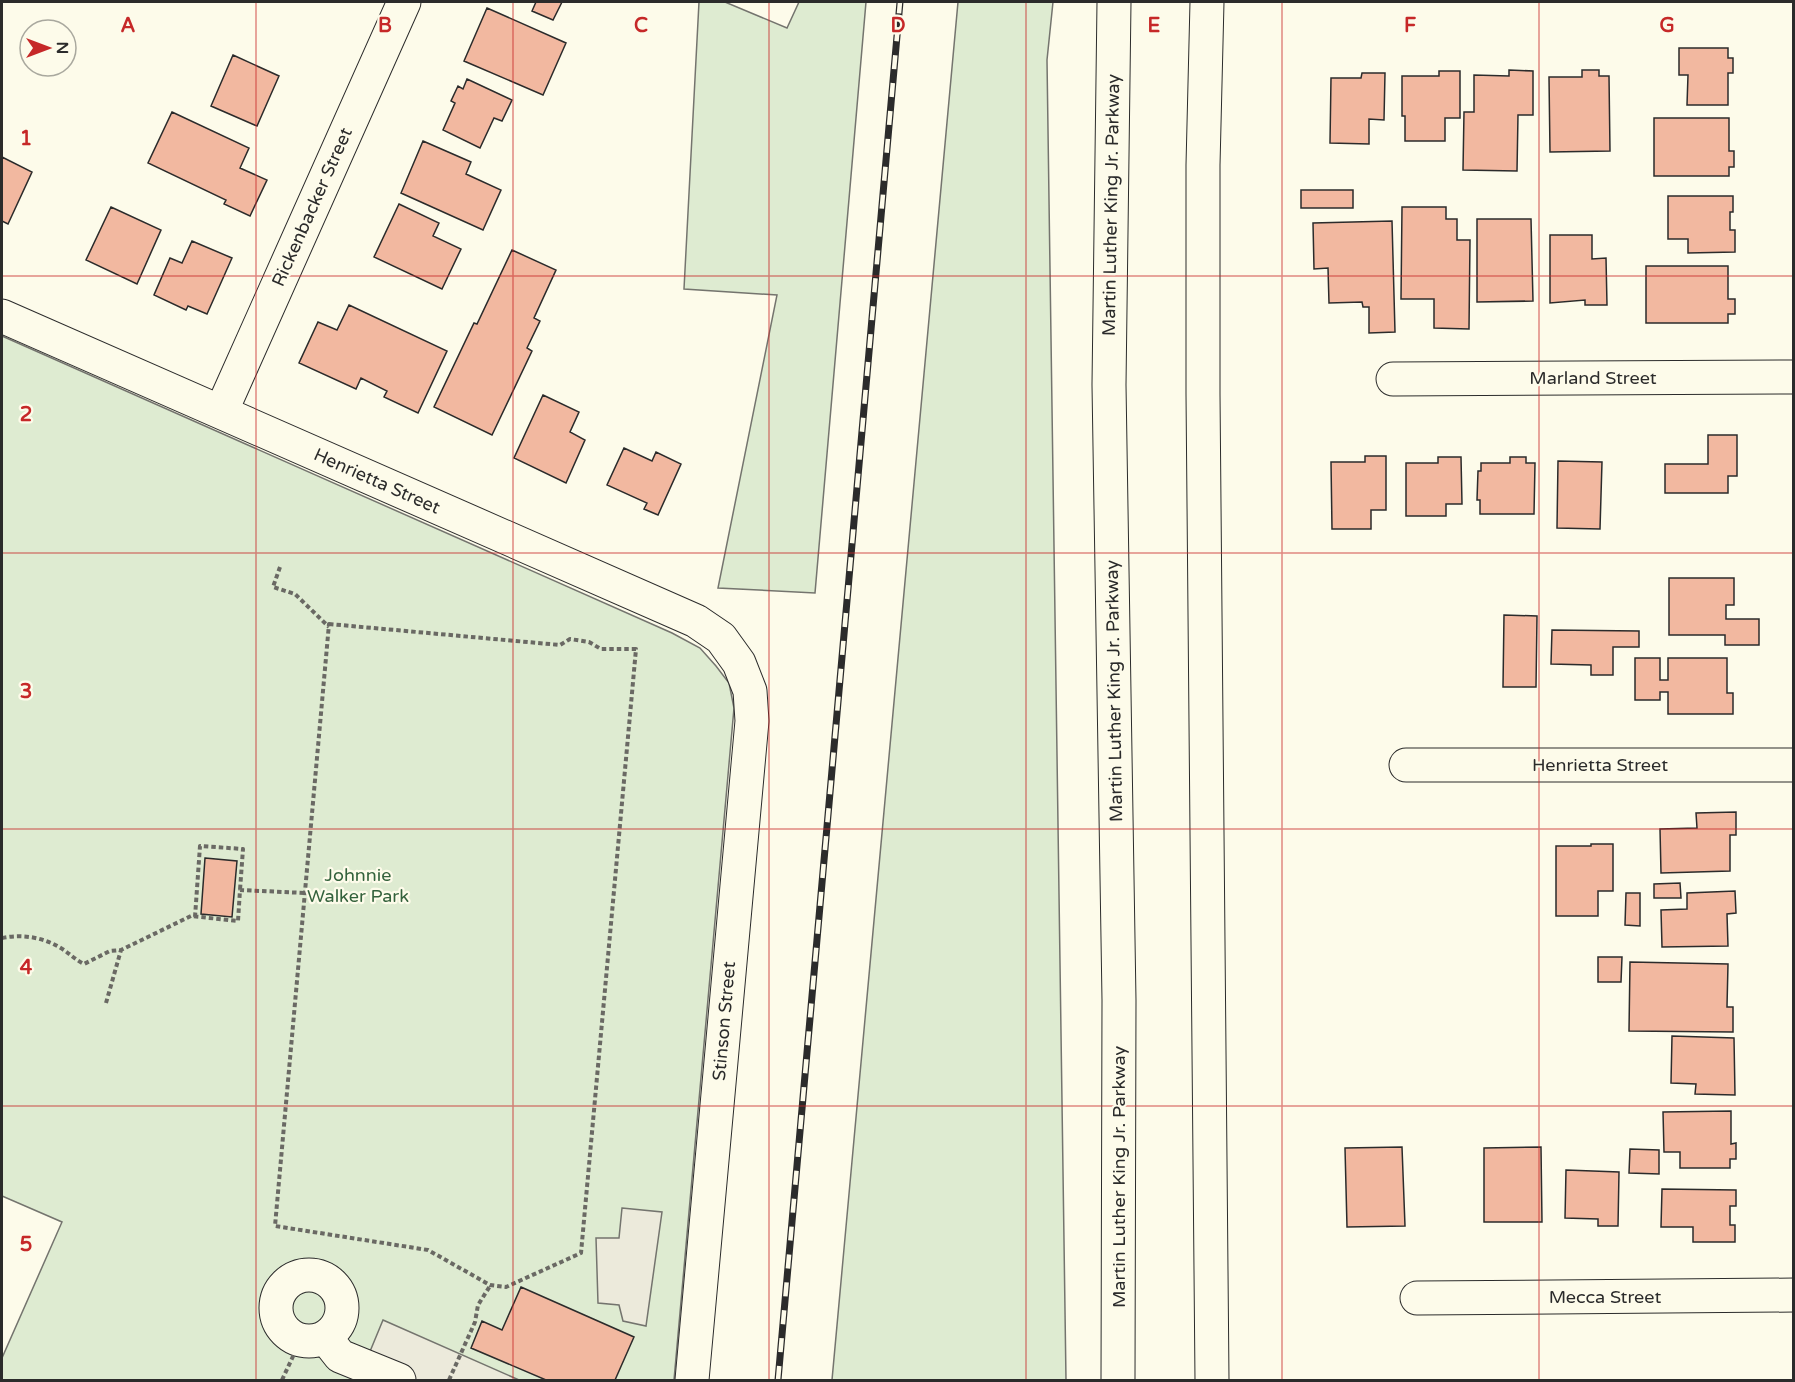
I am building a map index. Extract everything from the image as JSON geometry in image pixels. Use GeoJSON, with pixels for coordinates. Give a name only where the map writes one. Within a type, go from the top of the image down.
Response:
{"type":"FeatureCollection","features":[{"type":"Feature","properties":{"kind":"main road","name":"Rickenbacker Street"},"geometry":{"type":"LineString","coordinates":[[221,412],[404,2]]}},
{"type":"Feature","properties":{"kind":"main road","name":"Martin Luther King Jr. Parkway"},"geometry":{"type":"LineString","coordinates":[[1114,2],[1109,385],[1119,1000],[1118,1380]]}},
{"type":"Feature","properties":{"kind":"main road"},"geometry":{"type":"LineString","coordinates":[[1207,2],[1203,165],[1203,394],[1212,1380]]}},
{"type":"Feature","properties":{"kind":"main road","name":"Henrietta Street"},"geometry":{"type":"LineString","coordinates":[[2,316],[696,621],[721,638],[739,663]]}},
{"type":"Feature","properties":{"kind":"main road","name":"Marland Street"},"geometry":{"type":"LineString","coordinates":[[1393,379],[1794,377]]}},
{"type":"Feature","properties":{"kind":"main road","name":"Stinson Street"},"geometry":{"type":"LineString","coordinates":[[692,1380],[752,721],[750,691],[739,663]]}},
{"type":"Feature","properties":{"kind":"main road","name":"Henrietta Street"},"geometry":{"type":"LineString","coordinates":[[1406,765],[1794,765]]}},
{"type":"Feature","properties":{"kind":"main road","name":"Mecca Street"},"geometry":{"type":"LineString","coordinates":[[1417,1298],[1794,1295]]}},
{"type":"Feature","properties":{"kind":"main road"},"geometry":{"type":"LineString","coordinates":[[312,1339],[340,1356],[399,1380]]}},
{"type":"Feature","properties":{"kind":"path"},"geometry":{"type":"LineString","coordinates":[[280,567],[273,587],[295,594],[329,628]]}},
{"type":"Feature","properties":{"kind":"path"},"geometry":{"type":"LineString","coordinates":[[329,624],[560,645],[570,639],[589,642],[601,649],[636,649],[581,1253],[506,1287],[490,1285],[428,1250],[276,1226],[329,628],[329,624]]}},
{"type":"Feature","properties":{"kind":"path"},"geometry":{"type":"LineString","coordinates":[[2,938],[25,936],[44,939],[61,947],[75,960],[84,964],[110,951],[121,950],[191,916],[238,921],[243,849],[200,846],[195,916]]}},
{"type":"Feature","properties":{"kind":"path"},"geometry":{"type":"LineString","coordinates":[[240,890],[305,893]]}},
{"type":"Feature","properties":{"kind":"path"},"geometry":{"type":"LineString","coordinates":[[106,1004],[121,950]]}},
{"type":"Feature","properties":{"kind":"path"},"geometry":{"type":"LineString","coordinates":[[449,1380],[475,1322],[478,1305],[490,1285]]}},
{"type":"Feature","properties":{"kind":"path"},"geometry":{"type":"LineString","coordinates":[[282,1380],[312,1339]]}},
{"type":"Feature","properties":{"kind":"green space"},"geometry":{"type":"Polygon","coordinates":[[[699,2],[725,2],[787,28],[799,2],[866,2],[815,593],[718,588],[777,295],[684,289],[699,2]]]}},
{"type":"Feature","properties":{"kind":"green space"},"geometry":{"type":"Polygon","coordinates":[[[958,2],[1053,2],[1047,60],[1066,1380],[832,1380],[958,2]]]}},
{"type":"Feature","properties":{"kind":"green space","name":"Johnnie Walker Park"},"geometry":{"type":"Polygon","coordinates":[[[2,336],[672,633],[700,648],[729,683],[734,708],[674,1380],[2,1380],[2,1358],[62,1222],[2,1196],[2,336]]]}},
{"type":"Feature","properties":{"kind":"shaded area"},"geometry":{"type":"Polygon","coordinates":[[[622,1208],[662,1212],[646,1326],[623,1321],[619,1305],[598,1303],[596,1238],[619,1238],[622,1208]]]}},
{"type":"Feature","properties":{"kind":"shaded area"},"geometry":{"type":"Polygon","coordinates":[[[383,1320],[519,1380],[364,1380],[359,1378],[383,1320]]]}},
{"type":"Feature","properties":{"kind":"building"},"geometry":{"type":"Polygon","coordinates":[[[536,2],[562,2],[553,20],[532,11],[536,2]]]}},
{"type":"Feature","properties":{"kind":"building"},"geometry":{"type":"Polygon","coordinates":[[[487,8],[566,43],[543,95],[464,61],[487,8]]]}},
{"type":"Feature","properties":{"kind":"building"},"geometry":{"type":"Polygon","coordinates":[[[1679,48],[1728,48],[1728,58],[1733,58],[1733,73],[1728,73],[1728,105],[1687,105],[1688,75],[1679,75],[1679,48]]]}},
{"type":"Feature","properties":{"kind":"building"},"geometry":{"type":"Polygon","coordinates":[[[233,55],[279,76],[257,126],[211,106],[233,55]]]}},
{"type":"Feature","properties":{"kind":"building"},"geometry":{"type":"Polygon","coordinates":[[[1509,70],[1533,71],[1533,115],[1518,115],[1517,171],[1463,170],[1464,112],[1474,112],[1474,75],[1509,76],[1509,70]]]}},
{"type":"Feature","properties":{"kind":"building"},"geometry":{"type":"Polygon","coordinates":[[[1582,70],[1599,70],[1599,76],[1609,76],[1610,151],[1550,152],[1549,77],[1582,77],[1582,70]]]}},
{"type":"Feature","properties":{"kind":"building"},"geometry":{"type":"Polygon","coordinates":[[[1439,71],[1460,71],[1460,118],[1445,118],[1445,141],[1405,141],[1405,116],[1402,116],[1402,76],[1439,76],[1439,71]]]}},
{"type":"Feature","properties":{"kind":"building"},"geometry":{"type":"Polygon","coordinates":[[[1362,73],[1385,73],[1384,120],[1369,119],[1369,144],[1330,143],[1331,78],[1361,78],[1362,73]]]}},
{"type":"Feature","properties":{"kind":"building"},"geometry":{"type":"Polygon","coordinates":[[[467,79],[512,100],[502,121],[494,118],[480,148],[443,130],[455,103],[451,101],[458,86],[463,89],[467,79]]]}},
{"type":"Feature","properties":{"kind":"building"},"geometry":{"type":"Polygon","coordinates":[[[172,112],[249,148],[240,168],[267,180],[250,216],[224,204],[226,200],[148,163],[172,112]]]}},
{"type":"Feature","properties":{"kind":"building"},"geometry":{"type":"Polygon","coordinates":[[[1654,118],[1729,118],[1729,151],[1734,151],[1734,167],[1729,167],[1729,176],[1654,176],[1654,118]]]}},
{"type":"Feature","properties":{"kind":"building"},"geometry":{"type":"Polygon","coordinates":[[[423,141],[471,162],[466,174],[501,190],[483,230],[401,193],[423,141]]]}},
{"type":"Feature","properties":{"kind":"building"},"geometry":{"type":"Polygon","coordinates":[[[2,157],[32,172],[8,224],[2,221],[2,157]]]}},
{"type":"Feature","properties":{"kind":"building"},"geometry":{"type":"Polygon","coordinates":[[[1301,190],[1353,190],[1353,208],[1301,208],[1301,190]]]}},
{"type":"Feature","properties":{"kind":"building"},"geometry":{"type":"Polygon","coordinates":[[[1668,196],[1733,196],[1730,230],[1735,230],[1735,252],[1688,253],[1688,239],[1668,239],[1668,196]]]}},
{"type":"Feature","properties":{"kind":"building"},"geometry":{"type":"Polygon","coordinates":[[[399,204],[439,223],[433,236],[461,249],[442,289],[374,257],[399,204]]]}},
{"type":"Feature","properties":{"kind":"building"},"geometry":{"type":"Polygon","coordinates":[[[111,207],[161,230],[137,284],[86,260],[111,207]]]}},
{"type":"Feature","properties":{"kind":"building"},"geometry":{"type":"Polygon","coordinates":[[[1402,207],[1446,207],[1446,219],[1457,219],[1457,240],[1470,240],[1469,329],[1434,328],[1434,299],[1401,299],[1402,207]]]}},
{"type":"Feature","properties":{"kind":"building"},"geometry":{"type":"Polygon","coordinates":[[[1477,219],[1531,219],[1533,301],[1477,302],[1477,219]]]}},
{"type":"Feature","properties":{"kind":"building"},"geometry":{"type":"Polygon","coordinates":[[[1392,221],[1395,332],[1369,333],[1369,307],[1363,307],[1362,302],[1329,303],[1328,268],[1314,269],[1313,223],[1392,221]]]}},
{"type":"Feature","properties":{"kind":"building"},"geometry":{"type":"Polygon","coordinates":[[[1550,235],[1592,235],[1592,259],[1606,258],[1607,305],[1585,305],[1585,300],[1550,303],[1550,235]]]}},
{"type":"Feature","properties":{"kind":"building"},"geometry":{"type":"Polygon","coordinates":[[[192,241],[232,258],[207,314],[188,306],[186,310],[154,295],[170,258],[182,263],[192,241]]]}},
{"type":"Feature","properties":{"kind":"building"},"geometry":{"type":"Polygon","coordinates":[[[512,250],[556,270],[534,318],[540,321],[527,348],[532,351],[492,435],[434,407],[512,250]]]}},
{"type":"Feature","properties":{"kind":"building"},"geometry":{"type":"Polygon","coordinates":[[[1646,266],[1728,266],[1728,299],[1735,299],[1735,314],[1728,314],[1728,323],[1646,323],[1646,266]]]}},
{"type":"Feature","properties":{"kind":"building"},"geometry":{"type":"Polygon","coordinates":[[[349,305],[447,351],[418,413],[384,397],[387,391],[361,378],[356,389],[299,363],[318,322],[337,330],[349,305]]]}},
{"type":"Feature","properties":{"kind":"building"},"geometry":{"type":"Polygon","coordinates":[[[543,395],[579,412],[570,432],[585,440],[566,483],[514,458],[543,395]]]}},
{"type":"Feature","properties":{"kind":"building"},"geometry":{"type":"Polygon","coordinates":[[[1708,435],[1737,435],[1737,476],[1728,476],[1728,493],[1665,493],[1665,464],[1708,464],[1708,435]]]}},
{"type":"Feature","properties":{"kind":"building"},"geometry":{"type":"Polygon","coordinates":[[[624,448],[652,461],[656,452],[681,464],[658,515],[644,509],[647,503],[607,485],[624,448]]]}},
{"type":"Feature","properties":{"kind":"building"},"geometry":{"type":"Polygon","coordinates":[[[1365,456],[1386,456],[1386,510],[1371,510],[1371,529],[1332,529],[1331,462],[1365,462],[1365,456]]]}},
{"type":"Feature","properties":{"kind":"building"},"geometry":{"type":"Polygon","coordinates":[[[1438,457],[1461,457],[1462,504],[1446,504],[1446,516],[1406,516],[1406,463],[1438,463],[1438,457]]]}},
{"type":"Feature","properties":{"kind":"building"},"geometry":{"type":"Polygon","coordinates":[[[1510,457],[1526,457],[1526,463],[1535,463],[1534,514],[1480,514],[1480,500],[1477,500],[1478,471],[1481,471],[1481,463],[1510,463],[1510,457]]]}},
{"type":"Feature","properties":{"kind":"building"},"geometry":{"type":"Polygon","coordinates":[[[1558,461],[1602,462],[1600,529],[1557,528],[1558,461]]]}},
{"type":"Feature","properties":{"kind":"building"},"geometry":{"type":"Polygon","coordinates":[[[1669,578],[1734,578],[1734,605],[1726,605],[1726,619],[1759,619],[1759,645],[1725,645],[1725,635],[1669,635],[1669,578]]]}},
{"type":"Feature","properties":{"kind":"building"},"geometry":{"type":"Polygon","coordinates":[[[1504,615],[1537,616],[1536,687],[1503,687],[1504,615]]]}},
{"type":"Feature","properties":{"kind":"building"},"geometry":{"type":"Polygon","coordinates":[[[1552,630],[1639,631],[1639,647],[1613,647],[1613,675],[1591,675],[1591,665],[1551,664],[1552,630]]]}},
{"type":"Feature","properties":{"kind":"building"},"geometry":{"type":"Polygon","coordinates":[[[1635,658],[1660,658],[1660,680],[1668,680],[1668,658],[1727,658],[1727,693],[1733,693],[1733,714],[1668,714],[1668,692],[1660,692],[1660,700],[1635,700],[1635,658]]]}},
{"type":"Feature","properties":{"kind":"building"},"geometry":{"type":"Polygon","coordinates":[[[1736,812],[1736,835],[1730,835],[1730,871],[1661,873],[1660,829],[1697,828],[1696,813],[1736,812]]]}},
{"type":"Feature","properties":{"kind":"building"},"geometry":{"type":"Polygon","coordinates":[[[1591,844],[1613,844],[1613,891],[1598,891],[1598,916],[1556,916],[1556,846],[1591,846],[1591,844]]]}},
{"type":"Feature","properties":{"kind":"building"},"geometry":{"type":"Polygon","coordinates":[[[205,858],[237,861],[232,917],[201,914],[205,858]]]}},
{"type":"Feature","properties":{"kind":"building"},"geometry":{"type":"Polygon","coordinates":[[[1680,883],[1681,898],[1654,898],[1654,884],[1680,883]]]}},
{"type":"Feature","properties":{"kind":"building"},"geometry":{"type":"Polygon","coordinates":[[[1735,891],[1736,913],[1727,914],[1728,946],[1662,947],[1661,910],[1687,909],[1687,893],[1735,891]]]}},
{"type":"Feature","properties":{"kind":"building"},"geometry":{"type":"Polygon","coordinates":[[[1626,893],[1640,893],[1640,926],[1625,925],[1626,893]]]}},
{"type":"Feature","properties":{"kind":"building"},"geometry":{"type":"Polygon","coordinates":[[[1598,957],[1622,957],[1621,982],[1598,982],[1598,957]]]}},
{"type":"Feature","properties":{"kind":"building"},"geometry":{"type":"Polygon","coordinates":[[[1630,962],[1728,964],[1727,1007],[1733,1007],[1733,1032],[1629,1031],[1630,962]]]}},
{"type":"Feature","properties":{"kind":"building"},"geometry":{"type":"Polygon","coordinates":[[[1672,1036],[1734,1038],[1735,1095],[1695,1094],[1696,1084],[1671,1083],[1672,1036]]]}},
{"type":"Feature","properties":{"kind":"building"},"geometry":{"type":"Polygon","coordinates":[[[1731,1111],[1731,1144],[1736,1143],[1736,1159],[1730,1159],[1730,1168],[1680,1168],[1680,1152],[1664,1152],[1663,1112],[1731,1111]]]}},
{"type":"Feature","properties":{"kind":"building"},"geometry":{"type":"Polygon","coordinates":[[[1402,1147],[1405,1226],[1347,1227],[1345,1148],[1402,1147]]]}},
{"type":"Feature","properties":{"kind":"building"},"geometry":{"type":"Polygon","coordinates":[[[1541,1147],[1542,1222],[1484,1222],[1484,1148],[1541,1147]]]}},
{"type":"Feature","properties":{"kind":"building"},"geometry":{"type":"Polygon","coordinates":[[[1630,1149],[1659,1150],[1659,1174],[1629,1173],[1630,1149]]]}},
{"type":"Feature","properties":{"kind":"building"},"geometry":{"type":"Polygon","coordinates":[[[1566,1170],[1619,1172],[1618,1226],[1598,1226],[1598,1219],[1565,1218],[1566,1170]]]}},
{"type":"Feature","properties":{"kind":"building"},"geometry":{"type":"Polygon","coordinates":[[[1662,1189],[1736,1190],[1736,1206],[1730,1206],[1730,1225],[1735,1225],[1735,1242],[1693,1242],[1693,1227],[1661,1227],[1662,1189]]]}},
{"type":"Feature","properties":{"kind":"building"},"geometry":{"type":"Polygon","coordinates":[[[521,1287],[634,1337],[615,1380],[546,1380],[471,1348],[482,1321],[502,1330],[521,1287]]]}},
{"type":"Feature","properties":{"kind":"railway"},"geometry":{"type":"LineString","coordinates":[[778,1380],[900,2]]}}]}
